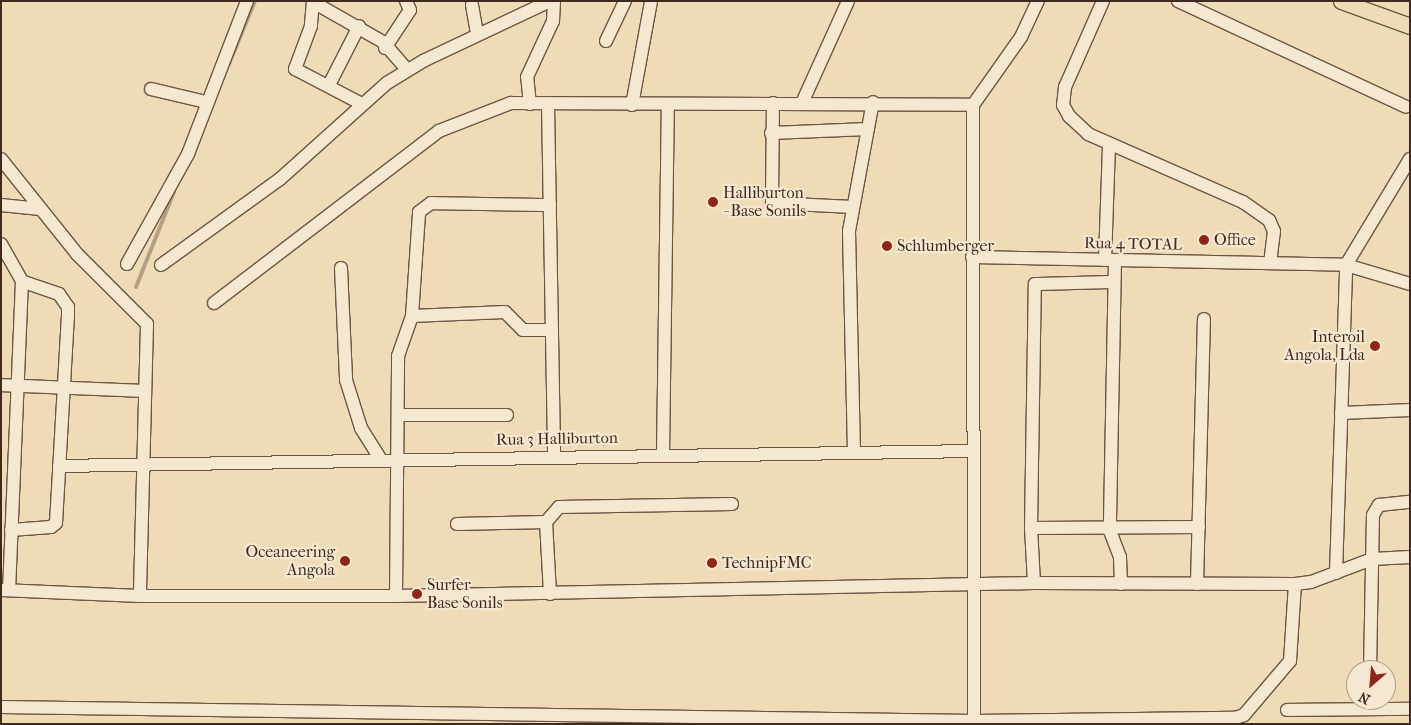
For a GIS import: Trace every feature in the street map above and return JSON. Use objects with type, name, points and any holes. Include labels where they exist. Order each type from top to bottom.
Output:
[{"type":"main road","points":[[1341,1],[1410,26]]},
{"type":"street","points":[[127,264],[188,154],[206,102],[247,1]]},
{"type":"street","points":[[385,48],[410,10],[406,1]]},
{"type":"street","points":[[160,265],[214,224],[280,179],[362,104],[408,70],[477,34],[550,1]]},
{"type":"street","points":[[530,104],[527,77],[553,21],[554,1]]},
{"type":"street","points":[[606,41],[624,1]]},
{"type":"street","points":[[632,105],[651,1]]},
{"type":"street","points":[[802,103],[848,1]]},
{"type":"street","points":[[974,721],[975,585],[972,451],[973,105],[1021,37],[1038,1]]},
{"type":"street","points":[[1103,1],[1065,87],[1064,105],[1078,126],[1108,144],[1243,202],[1269,220],[1274,231],[1270,263]]},
{"type":"street","points":[[1178,1],[1406,108]]},
{"type":"street","points":[[362,104],[329,85],[295,69],[311,26],[313,2],[359,26],[408,70]]},
{"type":"street","points":[[472,5],[477,34]]},
{"type":"street","points":[[329,85],[359,26]]},
{"type":"street","points":[[151,89],[206,102]]},
{"type":"street","points":[[214,303],[439,131],[511,103],[668,106],[873,102],[973,105]]},
{"type":"street","points":[[854,452],[849,231],[873,102]]},
{"type":"street","points":[[773,103],[771,133],[772,204],[853,206]]},
{"type":"street","points":[[548,105],[554,456]]},
{"type":"street","points":[[663,454],[668,106]]},
{"type":"street","points":[[771,133],[868,129]]},
{"type":"street","points":[[1108,144],[1110,260],[1114,282],[1110,531],[1120,557],[1121,584]]},
{"type":"street","points":[[1,159],[77,254],[147,324],[140,596]]},
{"type":"street","points":[[1336,572],[1346,265],[1410,159]]},
{"type":"street","points":[[1,205],[40,209]]},
{"type":"street","points":[[396,596],[398,356],[412,316],[419,212],[424,205],[550,205]]},
{"type":"street","points":[[1,244],[22,280],[11,530],[5,565],[5,590],[140,596],[396,596],[1034,583],[1295,584],[1372,559],[1410,557]]},
{"type":"street","name":"Rua 4 TOTAL","points":[[972,257],[1346,265],[1410,284]]},
{"type":"street","points":[[341,268],[346,380],[361,428],[380,458]]},
{"type":"street","points":[[11,530],[55,525],[68,307],[60,294],[22,280]]},
{"type":"street","points":[[1034,583],[1030,528],[1035,284],[1114,282]]},
{"type":"street","points":[[412,316],[504,312],[523,330],[552,330]]},
{"type":"street","points":[[1197,584],[1204,319]]},
{"type":"street","points":[[1,385],[145,391]]},
{"type":"street","points":[[1341,413],[1410,410]]},
{"type":"street","points":[[398,415],[507,415]]},
{"type":"street","name":"Rua 3 Halliburton","points":[[60,466],[398,457],[972,451]]},
{"type":"street","points":[[1370,660],[1373,515],[1379,505],[1410,502]]},
{"type":"street","points":[[550,594],[546,522],[558,507],[732,504]]},
{"type":"street","points":[[457,524],[546,522]]},
{"type":"street","points":[[1030,528],[1110,531],[1199,527]]},
{"type":"street","points":[[1,707],[974,721],[1244,715],[1294,653],[1295,584]]},
{"type":"street","points":[[1287,710],[1346,706]]},
{"type":"street","points":[[1396,707],[1410,709]]},
{"type":"waterway","points":[[229,64],[255,1]]},
{"type":"waterway","points":[[136,287],[174,192]]},
{"type":"place","name":"Halliburton - Base Sonils","points":[[713,202]]},
{"type":"place","name":"Office","points":[[1204,240]]},
{"type":"place","name":"Schlumberger","points":[[887,246]]},
{"type":"place","name":"Interoil Angola, Lda","points":[[1375,346]]},
{"type":"place","name":"Oceaneering Angola","points":[[345,561]]},
{"type":"place","name":"TechnipFMC","points":[[712,563]]},
{"type":"place","name":"Surfer Base Sonils","points":[[417,594]]}]
